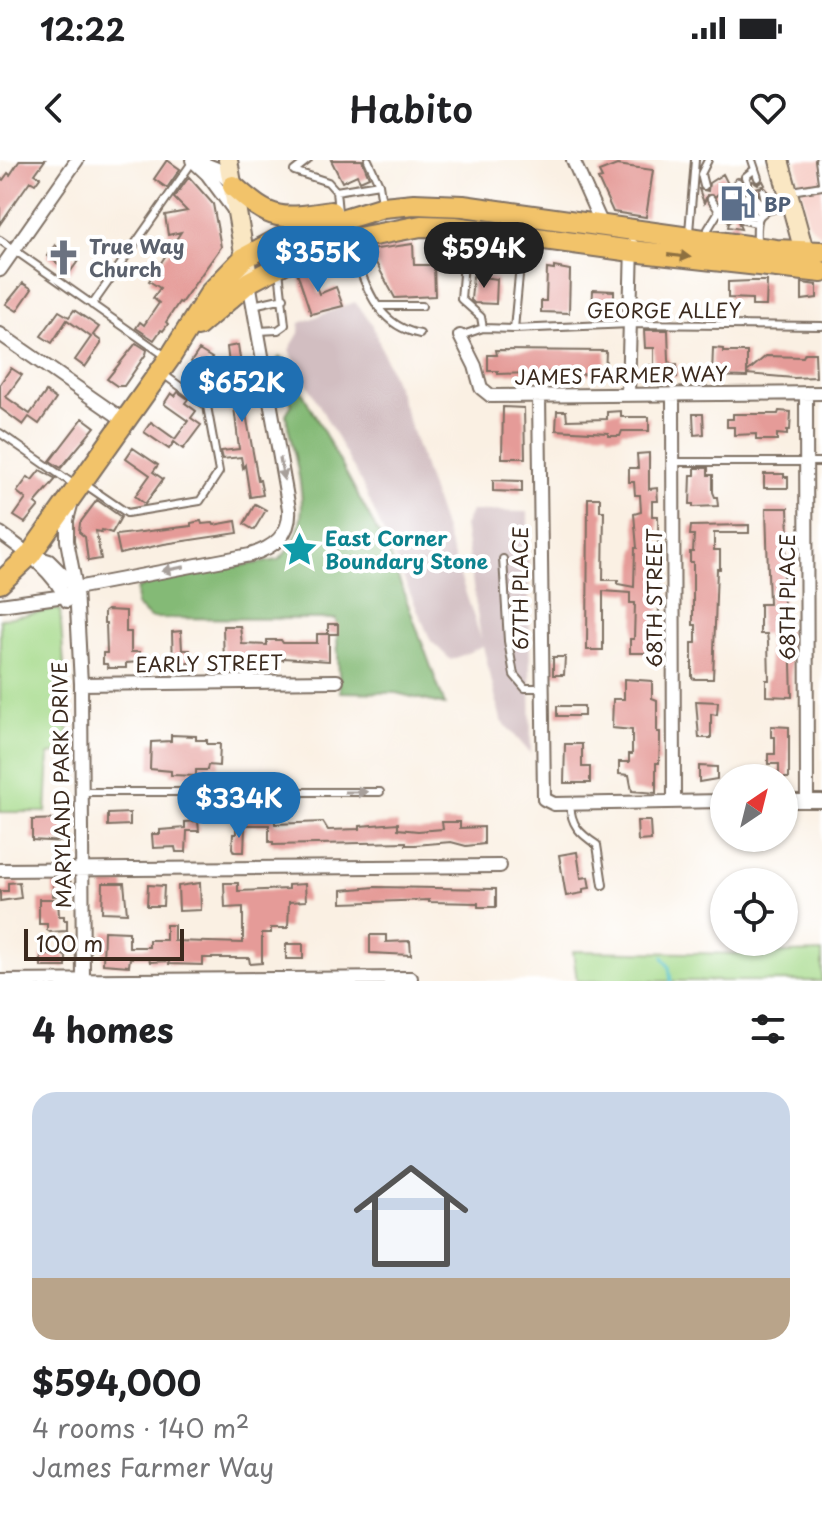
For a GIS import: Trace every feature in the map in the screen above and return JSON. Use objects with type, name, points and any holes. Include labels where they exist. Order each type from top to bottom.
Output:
[{"type":"main road","points":[[228,160],[254,238],[244,258]]},
{"type":"main road","points":[[239,160],[239,227],[249,282]]},
{"type":"main road","points":[[778,163],[813,262]]},
{"type":"main road","points":[[240,192],[271,215],[286,218],[337,208],[414,204],[463,206],[603,237],[813,262]]},
{"type":"main road","points":[[0,583],[30,555],[164,365],[211,292],[244,258],[337,208]]},
{"type":"main road","points":[[164,365],[210,314],[249,282],[279,266],[348,240],[421,226],[603,237]]},
{"type":"main road","points":[[632,241],[698,240],[758,247],[813,262]]},
{"type":"street","points":[[0,270],[77,160]]},
{"type":"street","points":[[193,160],[215,168],[240,192]]},
{"type":"street","points":[[193,160],[227,200],[239,227]]},
{"type":"street","points":[[575,161],[603,237]]},
{"type":"street","points":[[628,394],[632,241]]},
{"type":"street","points":[[0,605],[250,555],[276,543],[284,533],[290,517],[249,282]]},
{"type":"street","points":[[0,334],[125,421]]},
{"type":"street","name":"JAMES FARMER WAY","points":[[460,336],[475,366],[481,388],[487,395],[822,393]]},
{"type":"street","name":"68TH PLACE","points":[[806,393],[807,801]]},
{"type":"street","name":"67TH PLACE","points":[[539,395],[541,781],[545,801],[570,804]]},
{"type":"street","name":"68TH STREET","points":[[673,395],[674,801]]},
{"type":"street","name":"MARYLAND PARK DRIVE","points":[[80,485],[69,510],[67,529],[81,684],[83,981]]},
{"type":"street","points":[[0,533],[30,555],[49,561],[71,592]]},
{"type":"street","name":"EARLY STREET","points":[[81,684],[337,681]]},
{"type":"street","points":[[570,804],[710,801]]},
{"type":"street","points":[[798,801],[822,801]]},
{"type":"street","points":[[0,870],[500,866]]},
{"type":"street","points":[[0,981],[411,978]]},
{"type":"lane","points":[[92,305],[193,160]]},
{"type":"lane","points":[[308,160],[294,171],[328,182],[337,208],[379,184]]},
{"type":"lane","points":[[368,160],[379,184],[383,207]]},
{"type":"lane","points":[[695,160],[698,240]]},
{"type":"lane","points":[[704,186],[701,174],[708,160]]},
{"type":"lane","points":[[752,160],[758,178]]},
{"type":"lane","points":[[743,220],[761,215],[789,198],[822,184],[819,160]]},
{"type":"lane","points":[[698,240],[727,204],[730,194],[755,169]]},
{"type":"lane","points":[[758,247],[763,191]]},
{"type":"lane","points":[[711,199],[719,211],[730,217]]},
{"type":"lane","points":[[761,215],[747,201],[761,215]]},
{"type":"lane","points":[[483,328],[481,317],[461,299],[461,281],[465,250],[486,247],[490,231]]},
{"type":"lane","points":[[0,240],[92,305],[164,365],[207,406],[219,472],[200,501],[127,513],[0,433]]},
{"type":"lane","points":[[348,240],[386,320],[420,334]]},
{"type":"lane","points":[[514,329],[521,254]]},
{"type":"lane","points":[[258,331],[278,330],[285,325],[279,266]]},
{"type":"lane","points":[[253,305],[284,298]]},
{"type":"lane","points":[[377,306],[422,306]]},
{"type":"lane","name":"GEORGE ALLEY","points":[[460,336],[483,328],[630,324],[822,326]]},
{"type":"lane","points":[[673,462],[822,462]]},
{"type":"lane","points":[[503,559],[508,641],[514,675],[525,688],[541,688]]},
{"type":"lane","points":[[82,792],[380,792]]},
{"type":"lane","points":[[570,804],[571,822],[582,835],[597,845],[603,885]]},
{"type":"shaded area","points":[[797,160],[822,160],[822,236],[808,223]]},
{"type":"shaded area","points":[[355,302],[372,324],[401,398],[481,639],[464,526],[471,511],[528,512],[531,754],[501,720],[483,646],[451,660],[431,641],[362,484],[289,350],[299,333],[300,323]]},
{"type":"green space","points":[[280,357],[290,369],[295,385],[300,388],[389,553],[445,705],[396,693],[340,692],[336,619],[150,618],[136,605],[137,589],[163,578],[278,560],[291,545],[299,529],[301,492],[286,414],[292,404],[280,384],[277,360]]},
{"type":"green space","points":[[60,609],[70,751],[49,754],[46,812],[0,812],[0,619]]},
{"type":"green space","points":[[573,951],[710,953],[710,956],[798,956],[798,953],[822,952],[822,981],[577,981]]},
{"type":"building","points":[[20,160],[45,160],[35,174],[40,177],[35,184],[30,181],[0,224],[0,178],[3,180],[8,173],[10,175]]},
{"type":"building","points":[[167,160],[180,169],[167,188],[154,179]]},
{"type":"building","points":[[331,160],[362,160],[369,177],[360,181],[357,175],[342,182]]},
{"type":"building","points":[[617,165],[653,170],[646,217],[613,212],[598,179],[602,178],[599,172]]},
{"type":"building","points":[[723,174],[728,184],[716,196],[707,195],[704,203],[699,189],[708,191],[709,183]]},
{"type":"building","points":[[189,177],[213,204],[221,247],[154,340],[136,328],[140,322],[144,325],[159,303],[153,298],[160,288],[149,281],[181,232],[168,235],[165,215],[187,211],[174,198]]},
{"type":"building","points":[[753,181],[758,184],[763,181],[765,185],[741,193],[743,203],[739,206],[741,214],[737,219],[741,229],[728,227],[736,218],[731,210],[732,201],[738,198],[738,191],[743,186],[750,187]]},
{"type":"building","points":[[413,244],[414,265],[434,265],[435,296],[395,298],[369,250]]},
{"type":"building","points":[[55,245],[78,261],[70,272],[47,256]]},
{"type":"building","points":[[554,267],[570,270],[569,313],[541,312],[541,301],[546,301],[547,269],[554,270]]},
{"type":"building","points":[[309,268],[319,294],[336,287],[343,306],[311,314],[297,272]]},
{"type":"building","points":[[473,276],[497,279],[496,304],[474,303],[471,300]]},
{"type":"building","points":[[767,281],[766,306],[752,306],[752,299],[728,298],[728,282]]},
{"type":"building","points":[[23,283],[32,289],[17,311],[6,304]]},
{"type":"building","points":[[802,283],[817,285],[817,298],[802,300]]},
{"type":"building","points":[[593,290],[614,291],[614,319],[599,319],[598,313],[592,313]]},
{"type":"building","points":[[74,310],[99,327],[93,335],[101,344],[85,367],[75,360],[91,337],[67,320],[52,343],[41,336],[59,311],[69,317]]},
{"type":"building","points":[[644,330],[668,330],[669,360],[670,364],[677,364],[677,377],[644,374],[644,366],[654,365],[654,348],[645,348]]},
{"type":"building","points":[[136,343],[147,350],[146,354],[124,386],[117,386],[107,379]]},
{"type":"building","points":[[238,345],[245,391],[242,392],[263,495],[250,497],[241,457],[223,459],[221,451],[239,449],[227,347]]},
{"type":"building","points":[[713,348],[723,349],[723,352],[747,352],[747,372],[766,356],[803,357],[805,353],[815,353],[816,377],[712,376]]},
{"type":"building","points":[[199,350],[212,358],[199,376],[202,379],[195,390],[184,382],[196,365],[191,362]]},
{"type":"building","points":[[496,350],[606,351],[605,376],[565,376],[565,372],[498,374],[498,371],[488,371],[488,355],[497,355]]},
{"type":"building","points":[[11,368],[22,375],[6,397],[30,414],[46,392],[56,399],[39,424],[29,417],[23,425],[0,408],[0,384]]},
{"type":"building","points":[[178,392],[188,399],[185,403],[196,411],[191,418],[201,425],[183,449],[174,442],[169,449],[144,432],[151,422],[175,439],[188,421],[164,404],[171,393],[175,396]]},
{"type":"building","points":[[503,407],[524,408],[525,458],[502,458]]},
{"type":"building","points":[[557,411],[566,411],[567,420],[607,419],[607,412],[621,411],[621,417],[649,417],[649,431],[622,431],[620,436],[608,436],[608,433],[556,430]]},
{"type":"building","points":[[779,411],[791,412],[790,430],[787,430],[787,435],[777,434],[777,440],[756,440],[756,434],[734,435],[734,427],[727,427],[727,419],[733,419],[733,414],[778,414]]},
{"type":"building","points":[[693,414],[703,414],[704,434],[694,435]]},
{"type":"building","points":[[83,418],[95,427],[61,468],[50,461]]},
{"type":"building","points":[[133,448],[158,465],[153,472],[163,479],[145,504],[135,496],[150,475],[126,458]]},
{"type":"building","points":[[649,453],[649,489],[657,488],[658,501],[652,501],[652,516],[658,516],[659,626],[650,627],[649,653],[630,653],[630,639],[634,639],[635,603],[630,603],[630,593],[603,591],[603,650],[587,650],[588,498],[600,498],[600,511],[604,511],[603,580],[618,580],[618,584],[634,587],[637,548],[634,514],[641,512],[640,495],[635,495],[634,482],[629,482],[629,468],[638,468],[637,454]]},
{"type":"building","points":[[695,468],[708,468],[708,475],[713,475],[713,492],[718,506],[693,507],[690,504],[691,475],[695,475]]},
{"type":"building","points":[[40,470],[56,479],[35,503],[39,506],[25,523],[14,516],[26,499],[17,492],[28,477],[32,480]]},
{"type":"building","points":[[764,474],[784,474],[788,477],[788,488],[764,488]]},
{"type":"building","points":[[493,480],[522,481],[522,492],[493,491]]},
{"type":"building","points":[[97,500],[121,517],[112,533],[96,531],[101,559],[88,561],[85,537],[79,532],[80,523]]},
{"type":"building","points":[[255,504],[266,510],[254,530],[244,524]]},
{"type":"building","points":[[766,508],[788,508],[789,538],[786,538],[786,561],[783,561],[784,629],[790,631],[792,697],[766,696],[766,680],[769,680],[768,642],[767,634],[760,634],[760,604],[769,604]]},
{"type":"building","points":[[201,521],[202,524],[214,525],[236,521],[238,533],[120,554],[116,535],[191,526],[191,523]]},
{"type":"building","points":[[749,525],[749,533],[714,533],[714,550],[720,550],[720,569],[717,569],[713,679],[692,678],[692,643],[696,643],[696,625],[693,625],[693,562],[690,562],[690,552],[693,552],[694,535],[690,535],[691,526]]},
{"type":"building","points":[[126,611],[126,632],[131,632],[131,652],[140,652],[140,662],[126,663],[126,668],[108,668],[107,664],[103,664],[103,653],[107,653],[104,612]]},
{"type":"building","points":[[328,624],[338,624],[338,634],[329,634],[329,661],[283,658],[266,661],[267,665],[251,666],[251,662],[236,662],[236,667],[224,667],[223,626],[240,626],[242,644],[267,645],[267,640],[317,643],[317,634],[328,634]]},
{"type":"building","points":[[181,631],[182,650],[190,650],[191,663],[186,663],[187,667],[173,665],[172,632]]},
{"type":"building","points":[[553,657],[565,657],[564,675],[553,675]]},
{"type":"building","points":[[624,679],[652,681],[652,698],[657,700],[657,732],[660,732],[656,793],[632,791],[629,775],[619,774],[619,762],[629,762],[629,754],[632,754],[632,730],[612,728],[613,699],[624,699]]},
{"type":"building","points":[[696,701],[718,702],[717,715],[711,714],[711,738],[699,738]]},
{"type":"building","points":[[557,706],[584,706],[584,716],[557,716]]},
{"type":"building","points":[[771,726],[789,727],[789,764],[768,764],[768,754],[775,754],[775,737],[771,737]]},
{"type":"building","points":[[171,735],[196,736],[196,740],[207,740],[207,744],[220,744],[219,766],[208,765],[207,770],[196,770],[196,776],[171,775],[171,771],[150,769],[151,742],[171,741]]},
{"type":"building","points":[[565,744],[582,744],[582,767],[590,767],[590,783],[564,783]]},
{"type":"building","points":[[699,766],[710,767],[710,780],[699,782]]},
{"type":"building","points":[[274,812],[275,824],[323,822],[328,830],[398,823],[398,829],[418,831],[443,829],[442,822],[460,822],[460,828],[484,827],[484,844],[273,845],[269,842],[269,825],[238,825],[237,814]]},
{"type":"building","points":[[130,813],[130,825],[108,826],[108,814]]},
{"type":"building","points":[[64,819],[65,842],[32,840],[32,820]]},
{"type":"building","points":[[198,821],[199,831],[187,831],[186,852],[176,852],[175,847],[153,848],[152,834],[160,834],[160,830],[185,828],[185,822]]},
{"type":"building","points":[[637,821],[650,821],[651,840],[638,841]]},
{"type":"building","points":[[236,826],[245,826],[244,852],[234,852],[232,848]]},
{"type":"building","points":[[577,852],[581,878],[588,877],[590,888],[583,889],[583,893],[566,896],[559,855]]},
{"type":"building","points":[[19,882],[21,898],[0,901],[0,891],[8,891],[8,883]]},
{"type":"building","points":[[53,882],[71,882],[72,895],[53,896]]},
{"type":"building","points":[[103,883],[124,883],[127,913],[102,912]]},
{"type":"building","points":[[200,883],[201,910],[179,911],[178,886]]},
{"type":"building","points":[[224,883],[238,883],[238,891],[288,889],[288,885],[305,884],[306,901],[289,902],[288,928],[271,928],[271,933],[262,933],[262,963],[250,964],[249,958],[203,958],[203,965],[169,964],[169,961],[150,962],[149,958],[130,958],[129,966],[103,964],[104,931],[129,932],[129,947],[149,947],[149,940],[166,940],[166,925],[174,925],[174,941],[243,943],[243,907],[225,908]]},
{"type":"building","points":[[148,885],[164,886],[163,906],[147,906]]},
{"type":"building","points":[[375,887],[496,889],[496,907],[429,900],[342,903],[342,890]]},
{"type":"building","points":[[39,899],[58,899],[59,916],[67,920],[67,931],[50,932],[47,924],[39,924]]},
{"type":"building","points":[[370,935],[386,935],[386,942],[410,941],[411,955],[370,953]]},
{"type":"building","points":[[286,944],[303,944],[303,959],[286,959]]},
{"type":"building","points":[[41,955],[63,955],[66,957],[66,967],[41,967]]},
{"type":"waterway","points":[[663,957],[669,967],[671,981]]},
{"type":"place","name":"BP","points":[[738,204]]},
{"type":"place","name":"True Way Church","points":[[63,257]]},
{"type":"place","name":"East Corner Boundary Stone","points":[[299,549]]}]
